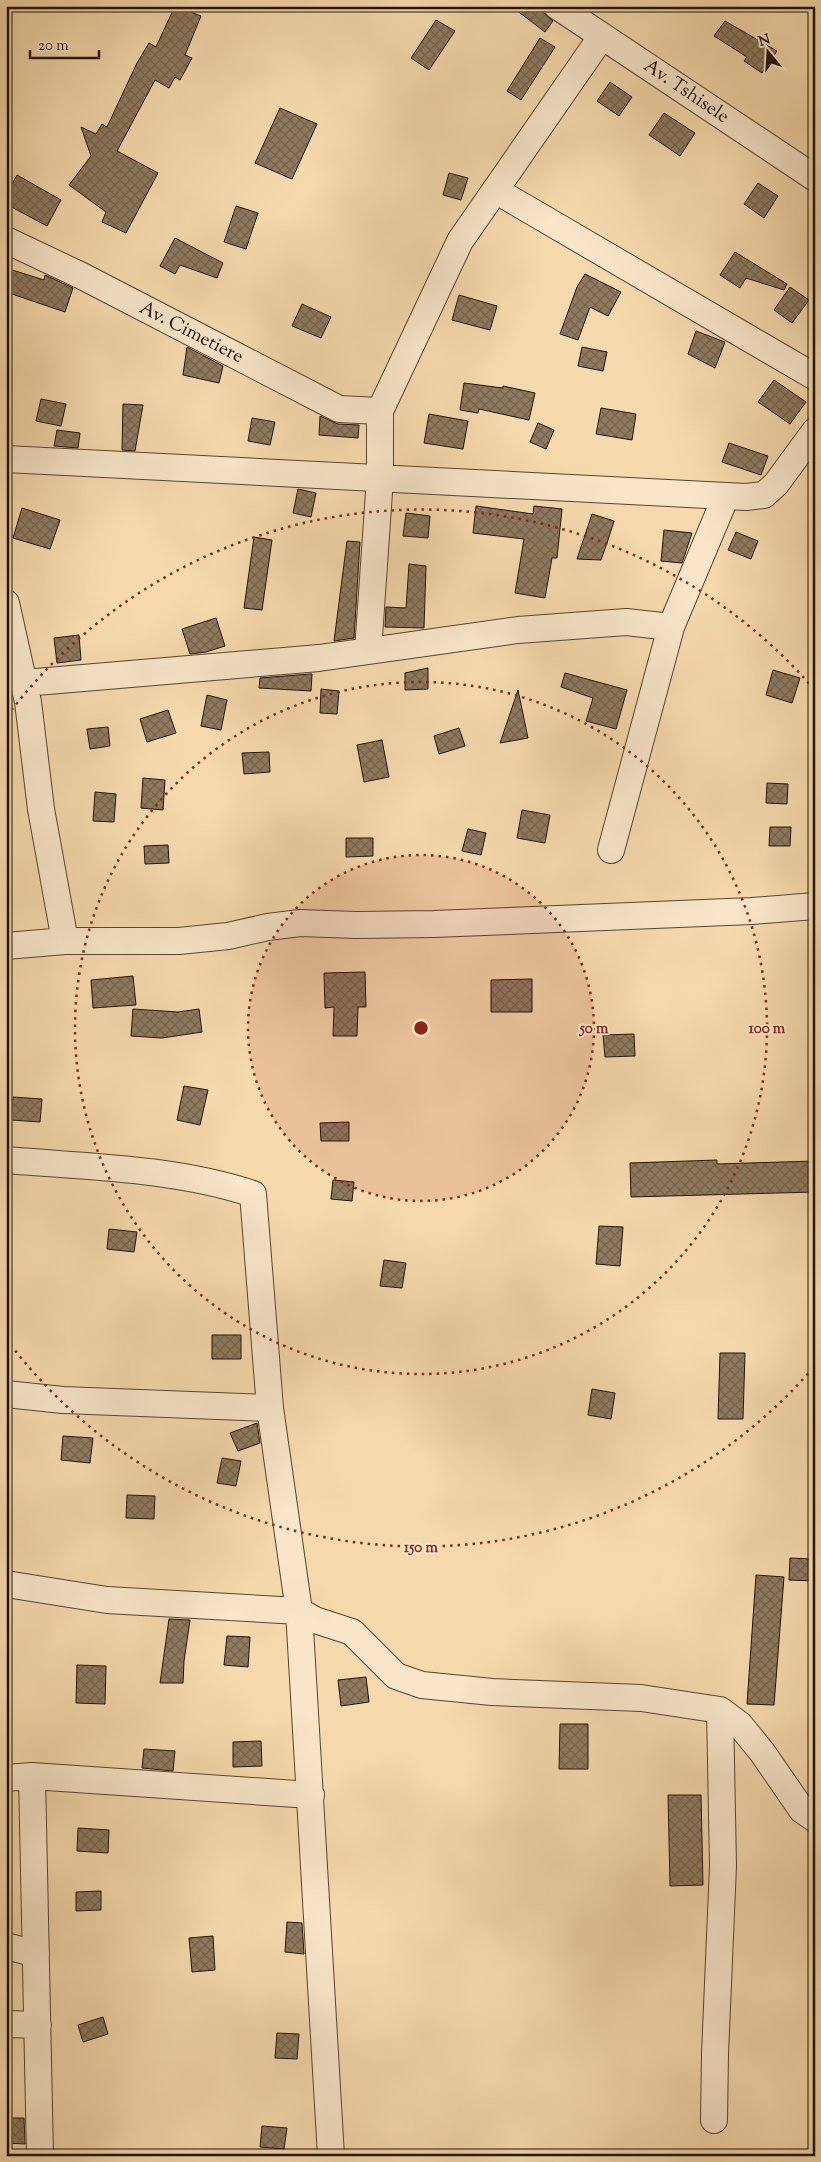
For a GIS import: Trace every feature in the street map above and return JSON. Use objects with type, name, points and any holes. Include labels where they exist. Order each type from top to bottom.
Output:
[{"type":"street","name":"Av. Tshisele","points":[[557,6],[815,178]]},
{"type":"street","points":[[368,652],[380,478],[380,411],[460,241],[602,36]]},
{"type":"street","points":[[495,190],[815,377]]},
{"type":"street","name":"Av. Cimetiere","points":[[6,240],[91,281],[339,409],[380,411]]},
{"type":"street","points":[[6,459],[746,497],[764,495],[776,484],[815,431]]},
{"type":"street","points":[[611,850],[671,627],[726,496]]},
{"type":"street","points":[[6,603],[28,702],[40,809],[65,941]]},
{"type":"street","points":[[24,683],[319,658],[518,630],[626,622],[671,627]]},
{"type":"street","points":[[6,946],[65,941],[179,941],[228,936],[268,927],[300,923],[356,925],[434,924],[752,911],[815,906]]},
{"type":"street","points":[[6,1160],[185,1176],[223,1184],[253,1194],[270,1408],[299,1611],[331,2156]]},
{"type":"street","points":[[6,1394],[63,1400],[270,1408]]},
{"type":"street","points":[[6,1584],[107,1600],[299,1611],[315,1620],[352,1632],[396,1676],[422,1685],[492,1692],[641,1698],[720,1710],[740,1725],[762,1752],[802,1810],[815,1819]]},
{"type":"street","points":[[714,2120],[723,1866],[720,1710]]},
{"type":"street","points":[[6,1778],[32,1776],[311,1795]]},
{"type":"street","points":[[32,1776],[40,2156]]},
{"type":"street","points":[[6,1946],[36,1954]]},
{"type":"street","points":[[6,2024],[38,2024]]},
{"type":"building","points":[[175,6],[201,16],[185,55],[192,58],[180,80],[175,77],[169,88],[155,80],[117,151],[158,173],[126,233],[102,222],[106,212],[69,185],[91,156],[81,127],[96,134],[102,124],[107,127],[137,63],[149,43],[156,47]]},
{"type":"building","points":[[511,6],[542,6],[544,13],[553,21],[545,32]]},
{"type":"building","points":[[436,20],[455,31],[429,70],[411,58]]},
{"type":"building","points":[[725,21],[777,51],[762,73],[744,61],[747,57],[714,36]]},
{"type":"building","points":[[540,38],[555,47],[521,100],[507,91]]},
{"type":"building","points":[[610,82],[632,97],[619,116],[597,101]]},
{"type":"building","points":[[280,108],[317,124],[292,179],[255,163]]},
{"type":"building","points":[[664,113],[695,133],[680,156],[649,135]]},
{"type":"building","points":[[449,173],[468,178],[461,200],[443,195]]},
{"type":"building","points":[[17,175],[61,200],[47,226],[6,204],[6,195]]},
{"type":"building","points":[[758,183],[778,196],[764,218],[744,204]]},
{"type":"building","points":[[236,206],[258,213],[246,249],[224,242]]},
{"type":"building","points":[[175,238],[223,263],[217,278],[180,265],[175,274],[160,266]]},
{"type":"building","points":[[735,252],[787,284],[784,290],[746,278],[740,288],[720,275]]},
{"type":"building","points":[[6,268],[44,280],[45,275],[73,288],[65,312],[6,292]]},
{"type":"building","points":[[585,274],[621,292],[608,316],[590,307],[578,340],[560,334],[577,287]]},
{"type":"building","points":[[790,287],[809,300],[792,323],[774,310]]},
{"type":"building","points":[[459,295],[497,306],[490,330],[452,320]]},
{"type":"building","points":[[302,304],[331,317],[321,338],[292,326]]},
{"type":"building","points":[[696,331],[725,342],[715,368],[688,354]]},
{"type":"building","points":[[187,347],[223,366],[219,383],[183,375]]},
{"type":"building","points":[[582,347],[607,352],[603,371],[578,366]]},
{"type":"building","points":[[774,380],[806,402],[790,424],[758,402]]},
{"type":"building","points":[[464,383],[503,388],[503,386],[535,393],[529,420],[479,409],[478,413],[460,410]]},
{"type":"building","points":[[41,399],[66,404],[61,426],[36,421]]},
{"type":"building","points":[[123,404],[143,405],[135,451],[122,450]]},
{"type":"building","points":[[601,408],[636,414],[632,440],[596,434]]},
{"type":"building","points":[[429,414],[468,421],[463,449],[424,443]]},
{"type":"building","points":[[320,416],[338,424],[359,425],[358,438],[319,435]]},
{"type":"building","points":[[252,418],[275,422],[270,445],[248,441]]},
{"type":"building","points":[[538,423],[554,430],[546,449],[530,442]]},
{"type":"building","points":[[57,430],[80,433],[78,448],[54,446]]},
{"type":"building","points":[[729,443],[768,456],[761,475],[722,462]]},
{"type":"building","points":[[298,489],[316,493],[311,517],[293,513]]},
{"type":"building","points":[[476,506],[533,514],[534,506],[562,509],[557,558],[552,558],[545,598],[515,593],[524,539],[473,533]]},
{"type":"building","points":[[22,508],[60,520],[50,549],[13,538]]},
{"type":"building","points":[[406,513],[430,516],[428,538],[403,536]]},
{"type":"building","points":[[592,514],[614,521],[607,543],[601,560],[577,559]]},
{"type":"building","points":[[664,530],[692,533],[682,563],[661,561]]},
{"type":"building","points":[[736,532],[758,541],[751,559],[728,550]]},
{"type":"building","points":[[254,537],[272,540],[262,610],[244,608]]},
{"type":"building","points":[[347,541],[360,542],[354,638],[334,641]]},
{"type":"building","points":[[409,564],[426,566],[424,628],[385,627],[386,607],[406,608]]},
{"type":"building","points":[[216,618],[225,646],[206,652],[190,654],[182,629]]},
{"type":"building","points":[[79,635],[81,660],[57,663],[54,638]]},
{"type":"building","points":[[428,668],[428,689],[405,690],[405,673]]},
{"type":"building","points":[[773,670],[800,678],[792,703],[766,695]]},
{"type":"building","points":[[565,673],[627,690],[616,729],[586,721],[593,698],[561,687]]},
{"type":"building","points":[[312,674],[311,691],[259,688],[260,678]]},
{"type":"building","points":[[321,689],[339,691],[337,714],[320,713]]},
{"type":"building","points":[[518,690],[528,738],[500,743]]},
{"type":"building","points":[[207,695],[227,700],[221,730],[201,726]]},
{"type":"building","points":[[168,710],[176,733],[147,742],[140,719]]},
{"type":"building","points":[[108,727],[110,746],[90,749],[87,729]]},
{"type":"building","points":[[459,728],[465,746],[439,754],[434,736]]},
{"type":"building","points":[[382,740],[389,777],[364,782],[357,745]]},
{"type":"building","points":[[269,752],[270,772],[244,774],[242,753]]},
{"type":"building","points":[[143,778],[165,780],[163,810],[141,808]]},
{"type":"building","points":[[767,783],[788,784],[787,804],[766,803]]},
{"type":"building","points":[[95,792],[116,794],[114,822],[93,821]]},
{"type":"building","points":[[522,810],[550,815],[545,843],[517,838]]},
{"type":"building","points":[[770,827],[791,827],[790,846],[769,846]]},
{"type":"building","points":[[468,829],[486,833],[481,855],[462,851]]},
{"type":"building","points":[[346,838],[373,838],[373,856],[346,857]]},
{"type":"building","points":[[168,845],[169,863],[145,864],[144,846]]},
{"type":"building","points":[[365,972],[366,1007],[358,1007],[357,1036],[333,1036],[334,1007],[325,1008],[324,973]]},
{"type":"building","points":[[133,976],[136,1005],[93,1008],[91,980]]},
{"type":"building","points":[[532,979],[532,1012],[491,1012],[491,980]]},
{"type":"building","points":[[133,1009],[178,1012],[199,1009],[202,1032],[162,1038],[131,1036]]},
{"type":"building","points":[[634,1034],[635,1056],[605,1057],[603,1035]]},
{"type":"building","points":[[184,1086],[208,1090],[200,1125],[177,1120]]},
{"type":"building","points":[[13,1097],[42,1099],[40,1122],[11,1120]]},
{"type":"building","points":[[349,1122],[349,1141],[321,1141],[320,1123]]},
{"type":"building","points":[[717,1160],[717,1164],[815,1161],[815,1192],[631,1197],[630,1163]]},
{"type":"building","points":[[333,1180],[354,1182],[352,1201],[331,1199]]},
{"type":"building","points":[[599,1226],[623,1227],[620,1266],[596,1264]]},
{"type":"building","points":[[109,1229],[137,1232],[134,1252],[107,1249]]},
{"type":"building","points":[[384,1260],[406,1263],[402,1288],[380,1286]]},
{"type":"building","points":[[212,1335],[241,1335],[241,1359],[212,1359]]},
{"type":"building","points":[[720,1353],[745,1353],[743,1419],[718,1419]]},
{"type":"building","points":[[592,1389],[615,1393],[611,1419],[588,1415]]},
{"type":"building","points":[[257,1423],[260,1443],[238,1451],[230,1433]]},
{"type":"building","points":[[63,1436],[93,1438],[90,1463],[61,1460]]},
{"type":"building","points":[[222,1458],[241,1461],[236,1486],[217,1483]]},
{"type":"building","points":[[127,1495],[155,1496],[154,1519],[126,1518]]},
{"type":"building","points":[[790,1558],[815,1559],[815,1581],[789,1580]]},
{"type":"building","points":[[756,1575],[784,1577],[774,1705],[747,1704]]},
{"type":"building","points":[[169,1619],[190,1620],[183,1683],[160,1683]]},
{"type":"building","points":[[227,1636],[250,1637],[248,1667],[224,1665]]},
{"type":"building","points":[[77,1665],[106,1666],[105,1704],[76,1703]]},
{"type":"building","points":[[366,1677],[369,1702],[341,1706],[338,1680]]},
{"type":"building","points":[[560,1724],[588,1724],[588,1769],[559,1769]]},
{"type":"building","points":[[261,1741],[262,1766],[233,1767],[233,1742]]},
{"type":"building","points":[[144,1749],[175,1751],[173,1771],[142,1768]]},
{"type":"building","points":[[668,1795],[701,1795],[703,1885],[670,1886]]},
{"type":"building","points":[[78,1828],[109,1830],[108,1853],[77,1851]]},
{"type":"building","points":[[101,1891],[101,1910],[76,1911],[76,1892]]},
{"type":"building","points":[[287,1922],[302,1923],[304,1954],[285,1952]]},
{"type":"building","points":[[213,1936],[215,1970],[192,1972],[189,1938]]},
{"type":"building","points":[[103,2017],[108,2034],[83,2042],[78,2025]]},
{"type":"building","points":[[277,2033],[299,2034],[297,2059],[275,2058]]},
{"type":"building","points":[[7,2118],[24,2118],[25,2144],[6,2143]]},
{"type":"building","points":[[262,2126],[287,2128],[284,2149],[260,2147]]}]
